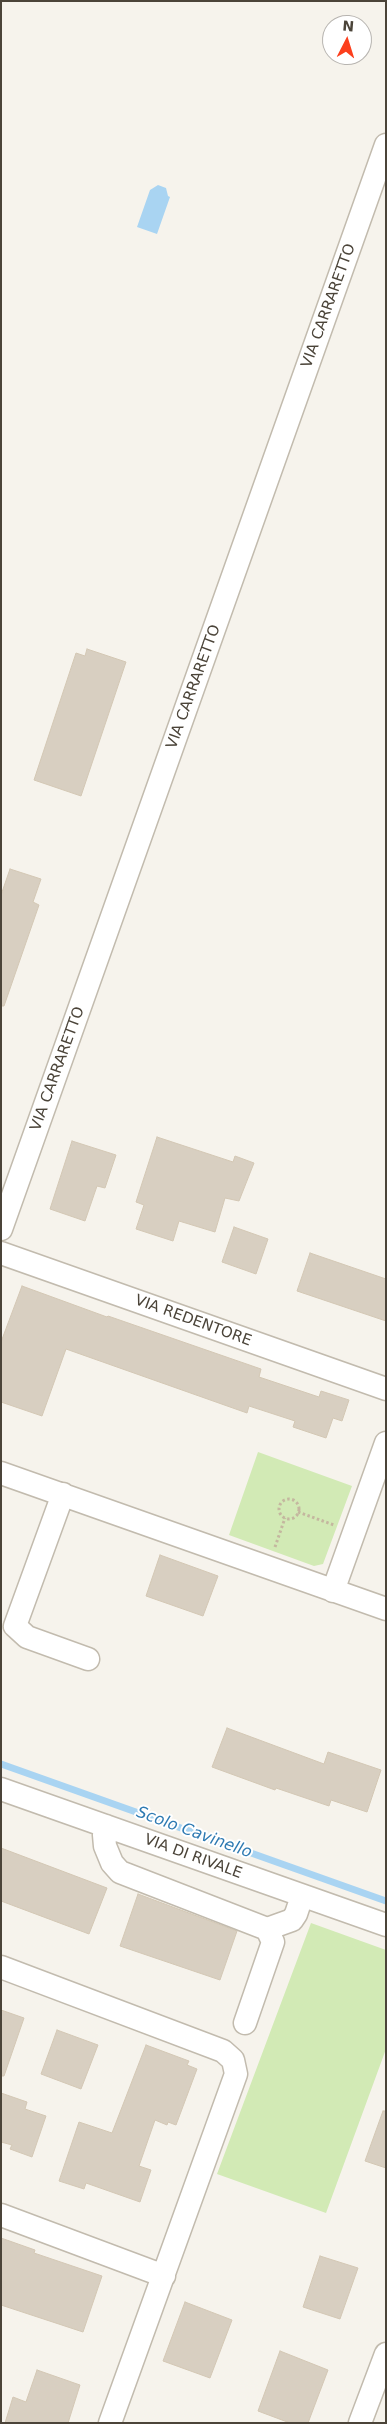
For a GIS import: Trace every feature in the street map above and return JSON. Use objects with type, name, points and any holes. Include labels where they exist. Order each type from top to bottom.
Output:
[{"type":"street","name":"VIA CARRARETTO","points":[[1,1230],[386,146]]},
{"type":"street","name":"VIA REDENTORE","points":[[1,1253],[386,1389]]},
{"type":"street","points":[[333,1590],[386,1443]]},
{"type":"street","points":[[1,1473],[386,1610]]},
{"type":"street","points":[[63,1494],[15,1626],[27,1636],[88,1659]]},
{"type":"street","name":"VIA DI RIVALE","points":[[1,1789],[106,1826],[299,1905],[386,1925]]},
{"type":"street","points":[[106,1826],[104,1835],[105,1846],[112,1863],[120,1872],[267,1930],[292,1920],[299,1905]]},
{"type":"street","points":[[245,2023],[272,1942],[267,1930]]},
{"type":"street","points":[[1,1967],[223,2051],[233,2060],[236,2074],[110,2423]]},
{"type":"street","points":[[1,2215],[164,2276]]},
{"type":"street","points":[[360,2423],[386,2354]]},
{"type":"path","points":[[285,1499],[296,1501],[298,1512],[292,1519],[285,1518],[279,1512],[278,1507],[285,1499]]},
{"type":"path","points":[[298,1512],[342,1528]]},
{"type":"path","points":[[273,1555],[285,1518]]},
{"type":"green space","points":[[258,1452],[352,1486],[323,1564],[314,1566],[229,1535]]},
{"type":"green space","points":[[311,1923],[386,1950],[386,2049],[326,2213],[217,2174]]},
{"type":"water","points":[[158,185],[166,188],[170,197],[157,234],[137,227],[150,190]]},
{"type":"building","points":[[87,649],[126,662],[81,796],[34,780],[76,653],[85,656]]},
{"type":"building","points":[[10,869],[41,879],[33,902],[39,905],[4,1006],[1,1006],[1,895]]},
{"type":"building","points":[[157,1137],[233,1162],[235,1156],[254,1163],[239,1201],[225,1198],[215,1232],[179,1221],[173,1241],[136,1229],[144,1205],[136,1202]]},
{"type":"building","points":[[72,1141],[116,1155],[105,1188],[97,1186],[85,1221],[50,1209]]},
{"type":"building","points":[[234,1227],[268,1239],[256,1274],[222,1262]]},
{"type":"building","points":[[310,1253],[386,1279],[386,1321],[297,1291]]},
{"type":"building","points":[[22,1286],[261,1369],[259,1377],[319,1397],[321,1391],[349,1400],[342,1421],[333,1418],[326,1438],[293,1427],[295,1421],[249,1406],[247,1413],[66,1349],[42,1416],[1,1402],[1,1342]]},
{"type":"building","points":[[160,1555],[218,1576],[203,1616],[146,1596]]},
{"type":"building","points":[[227,1728],[324,1764],[328,1752],[381,1770],[367,1812],[331,1800],[329,1806],[276,1788],[275,1790],[212,1767]]},
{"type":"building","points":[[1,1848],[107,1888],[89,1934],[1,1901]]},
{"type":"building","points":[[138,1894],[237,1931],[220,1980],[120,1946]]},
{"type":"building","points":[[1,2010],[24,2018],[4,2076],[1,2076]]},
{"type":"building","points":[[57,2030],[98,2045],[81,2089],[41,2074]]},
{"type":"building","points":[[146,2045],[189,2061],[187,2065],[197,2069],[176,2125],[168,2122],[167,2125],[155,2120],[139,2166],[151,2170],[140,2202],[86,2183],[84,2189],[59,2181],[79,2122],[112,2133]]},
{"type":"building","points":[[1,2093],[27,2102],[25,2109],[46,2116],[32,2157],[10,2149],[12,2145],[1,2142]]},
{"type":"building","points":[[383,2111],[386,2111],[386,2168],[365,2161]]},
{"type":"building","points":[[1,2238],[35,2250],[34,2253],[102,2276],[83,2332],[1,2305]]},
{"type":"building","points":[[320,2256],[358,2268],[340,2319],[303,2307]]},
{"type":"building","points":[[185,2302],[232,2320],[210,2378],[163,2361]]},
{"type":"building","points":[[280,2351],[328,2370],[308,2423],[290,2423],[258,2411]]},
{"type":"building","points":[[37,2370],[80,2385],[68,2423],[5,2423],[13,2397],[26,2402]]},
{"type":"waterway","name":"Scolo Cavinello","points":[[1,1764],[386,1901]]}]
